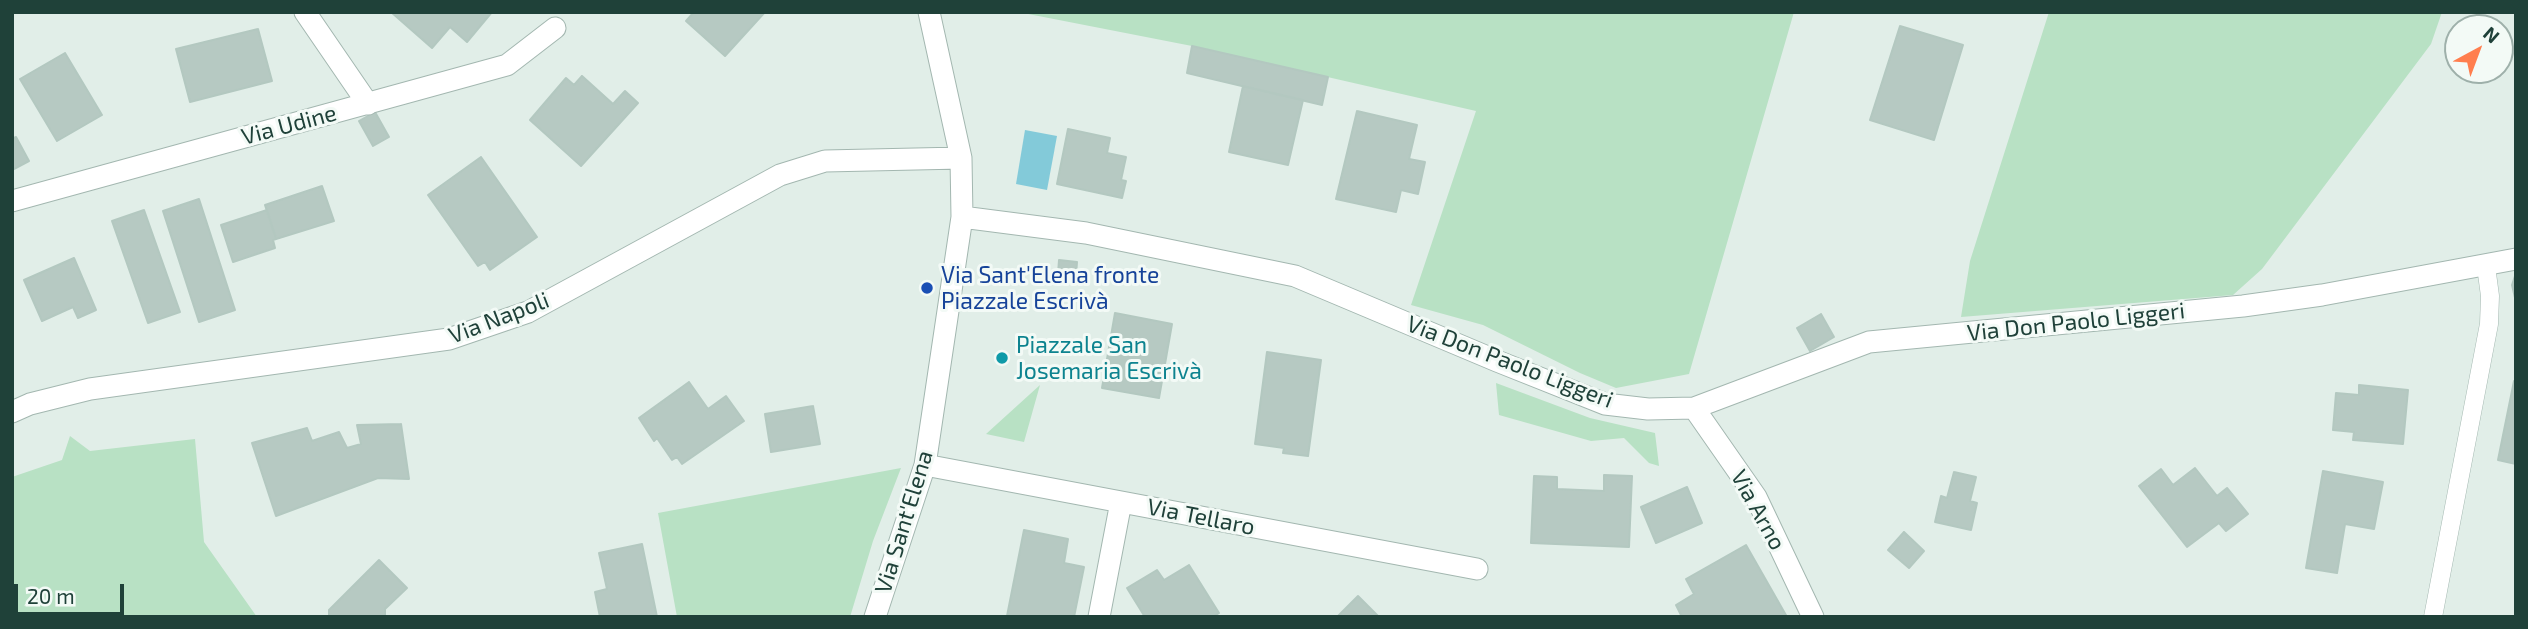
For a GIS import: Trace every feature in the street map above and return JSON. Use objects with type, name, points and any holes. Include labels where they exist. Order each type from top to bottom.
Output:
[{"type":"street","points":[[305,12],[368,104]]},
{"type":"street","name":"Via Sant'Elena","points":[[876,617],[925,465],[962,217],[961,158],[929,12]]},
{"type":"street","name":"Via Udine","points":[[12,201],[507,65],[555,27]]},
{"type":"street","name":"Via Napoli","points":[[12,412],[30,404],[90,388],[449,339],[528,312],[780,175],[825,161],[961,158]]},
{"type":"street","name":"Via Don Paolo Liggeri","points":[[962,217],[1086,233],[1295,276],[1605,404],[1648,409],[1694,408],[1869,342],[2243,306],[2322,295],[2516,259]]},
{"type":"street","name":"Via Arno","points":[[1694,408],[1756,497],[1813,617]]},
{"type":"street","name":"Via Tellaro","points":[[925,465],[1477,569]]},
{"type":"street","points":[[1099,617],[1121,502]]},
{"type":"lane","points":[[2433,617],[2489,324],[2490,296],[2486,265]]},
{"type":"green space","points":[[1018,12],[1794,12],[1689,374],[1616,388],[1483,325],[1411,305],[1476,111],[1192,46]]},
{"type":"green space","points":[[2049,12],[2442,12],[2431,44],[2262,269],[2233,295],[1961,317],[1970,261]]},
{"type":"green space","points":[[1496,383],[1590,418],[1655,433],[1659,466],[1649,463],[1624,438],[1591,441],[1499,415]]},
{"type":"green space","points":[[1040,385],[1024,442],[986,434]]},
{"type":"green space","points":[[70,436],[90,451],[195,439],[204,542],[257,617],[12,617],[12,477],[62,460]]},
{"type":"green space","points":[[901,468],[873,541],[850,617],[677,617],[658,513]]},
{"type":"water","points":[[1025,130],[1057,136],[1047,190],[1016,184]]},
{"type":"building","points":[[391,12],[492,12],[467,42],[450,27],[432,48]]},
{"type":"building","points":[[694,12],[765,12],[725,56],[686,21]]},
{"type":"building","points":[[1900,26],[1963,45],[1934,140],[1870,120]]},
{"type":"building","points":[[258,29],[272,81],[190,102],[176,49]]},
{"type":"building","points":[[1192,46],[1328,77],[1322,105],[1187,73]]},
{"type":"building","points":[[65,53],[102,115],[57,141],[20,79]]},
{"type":"building","points":[[582,76],[613,104],[625,91],[638,103],[581,166],[530,120],[566,78],[574,85]]},
{"type":"building","points":[[1243,86],[1303,100],[1288,165],[1229,152]]},
{"type":"building","points":[[1357,111],[1417,125],[1409,159],[1425,162],[1418,194],[1401,190],[1396,212],[1336,199]]},
{"type":"building","points":[[375,112],[389,137],[373,146],[359,121]]},
{"type":"building","points":[[1068,129],[1110,138],[1107,153],[1126,157],[1121,180],[1126,181],[1122,198],[1057,184]]},
{"type":"building","points":[[16,137],[29,161],[12,170],[12,139]]},
{"type":"building","points":[[481,157],[537,237],[490,270],[485,262],[478,266],[428,195]]},
{"type":"building","points":[[322,186],[334,221],[276,239],[265,205]]},
{"type":"building","points":[[199,199],[235,310],[199,322],[163,211]]},
{"type":"building","points":[[144,210],[180,312],[148,323],[112,221]]},
{"type":"building","points":[[267,210],[276,239],[273,240],[275,248],[233,262],[221,225]]},
{"type":"building","points":[[74,258],[96,310],[78,318],[73,307],[42,321],[24,280]]},
{"type":"building","points":[[1059,260],[1077,262],[1076,276],[1058,274]]},
{"type":"building","points":[[2516,273],[2516,302],[2512,285]]},
{"type":"building","points":[[1115,313],[1172,324],[1159,398],[1102,388]]},
{"type":"building","points":[[1821,314],[1834,337],[1810,351],[1797,328]]},
{"type":"building","points":[[1267,352],[1321,360],[1308,456],[1283,453],[1284,448],[1255,444]]},
{"type":"building","points":[[2514,381],[2516,382],[2516,464],[2498,460]]},
{"type":"building","points":[[689,382],[708,409],[726,396],[744,421],[682,464],[677,457],[672,460],[657,438],[654,441],[639,418]]},
{"type":"building","points":[[2359,385],[2408,390],[2403,444],[2353,440],[2354,432],[2333,430],[2336,393],[2359,395]]},
{"type":"building","points":[[813,406],[820,444],[771,452],[765,414]]},
{"type":"building","points":[[401,424],[409,479],[378,478],[276,516],[252,443],[307,428],[312,441],[339,432],[347,448],[361,444],[357,425]]},
{"type":"building","points":[[2195,468],[2217,496],[2227,488],[2248,514],[2226,531],[2219,523],[2187,547],[2139,486],[2161,469],[2173,485]]},
{"type":"building","points":[[2323,471],[2383,482],[2374,529],[2345,524],[2337,573],[2306,568]]},
{"type":"building","points":[[1954,472],[1976,477],[1970,501],[1977,503],[1971,530],[1935,522],[1941,496],[1947,498]]},
{"type":"building","points":[[1604,475],[1632,476],[1629,547],[1531,543],[1534,476],[1557,477],[1557,489],[1604,491]]},
{"type":"building","points":[[1687,487],[1702,523],[1656,543],[1641,507]]},
{"type":"building","points":[[1024,530],[1068,539],[1064,563],[1084,567],[1074,617],[1007,616]]},
{"type":"building","points":[[1904,532],[1924,551],[1909,568],[1888,550]]},
{"type":"building","points":[[642,544],[657,617],[600,617],[595,592],[607,589],[599,553]]},
{"type":"building","points":[[1746,545],[1787,617],[1682,617],[1676,605],[1694,594],[1686,579]]},
{"type":"building","points":[[379,560],[407,588],[385,609],[385,617],[329,617],[329,610]]},
{"type":"building","points":[[1189,565],[1219,613],[1213,617],[1145,617],[1127,588],[1157,570],[1164,580]]},
{"type":"building","points":[[1358,596],[1379,617],[1337,617]]},
{"type":"place","name":"Via Sant'Elena fronte Piazzale Escrivà","points":[[927,288]]},
{"type":"place","name":"Piazzale San Josemaria Escrivà","points":[[1002,358]]}]
